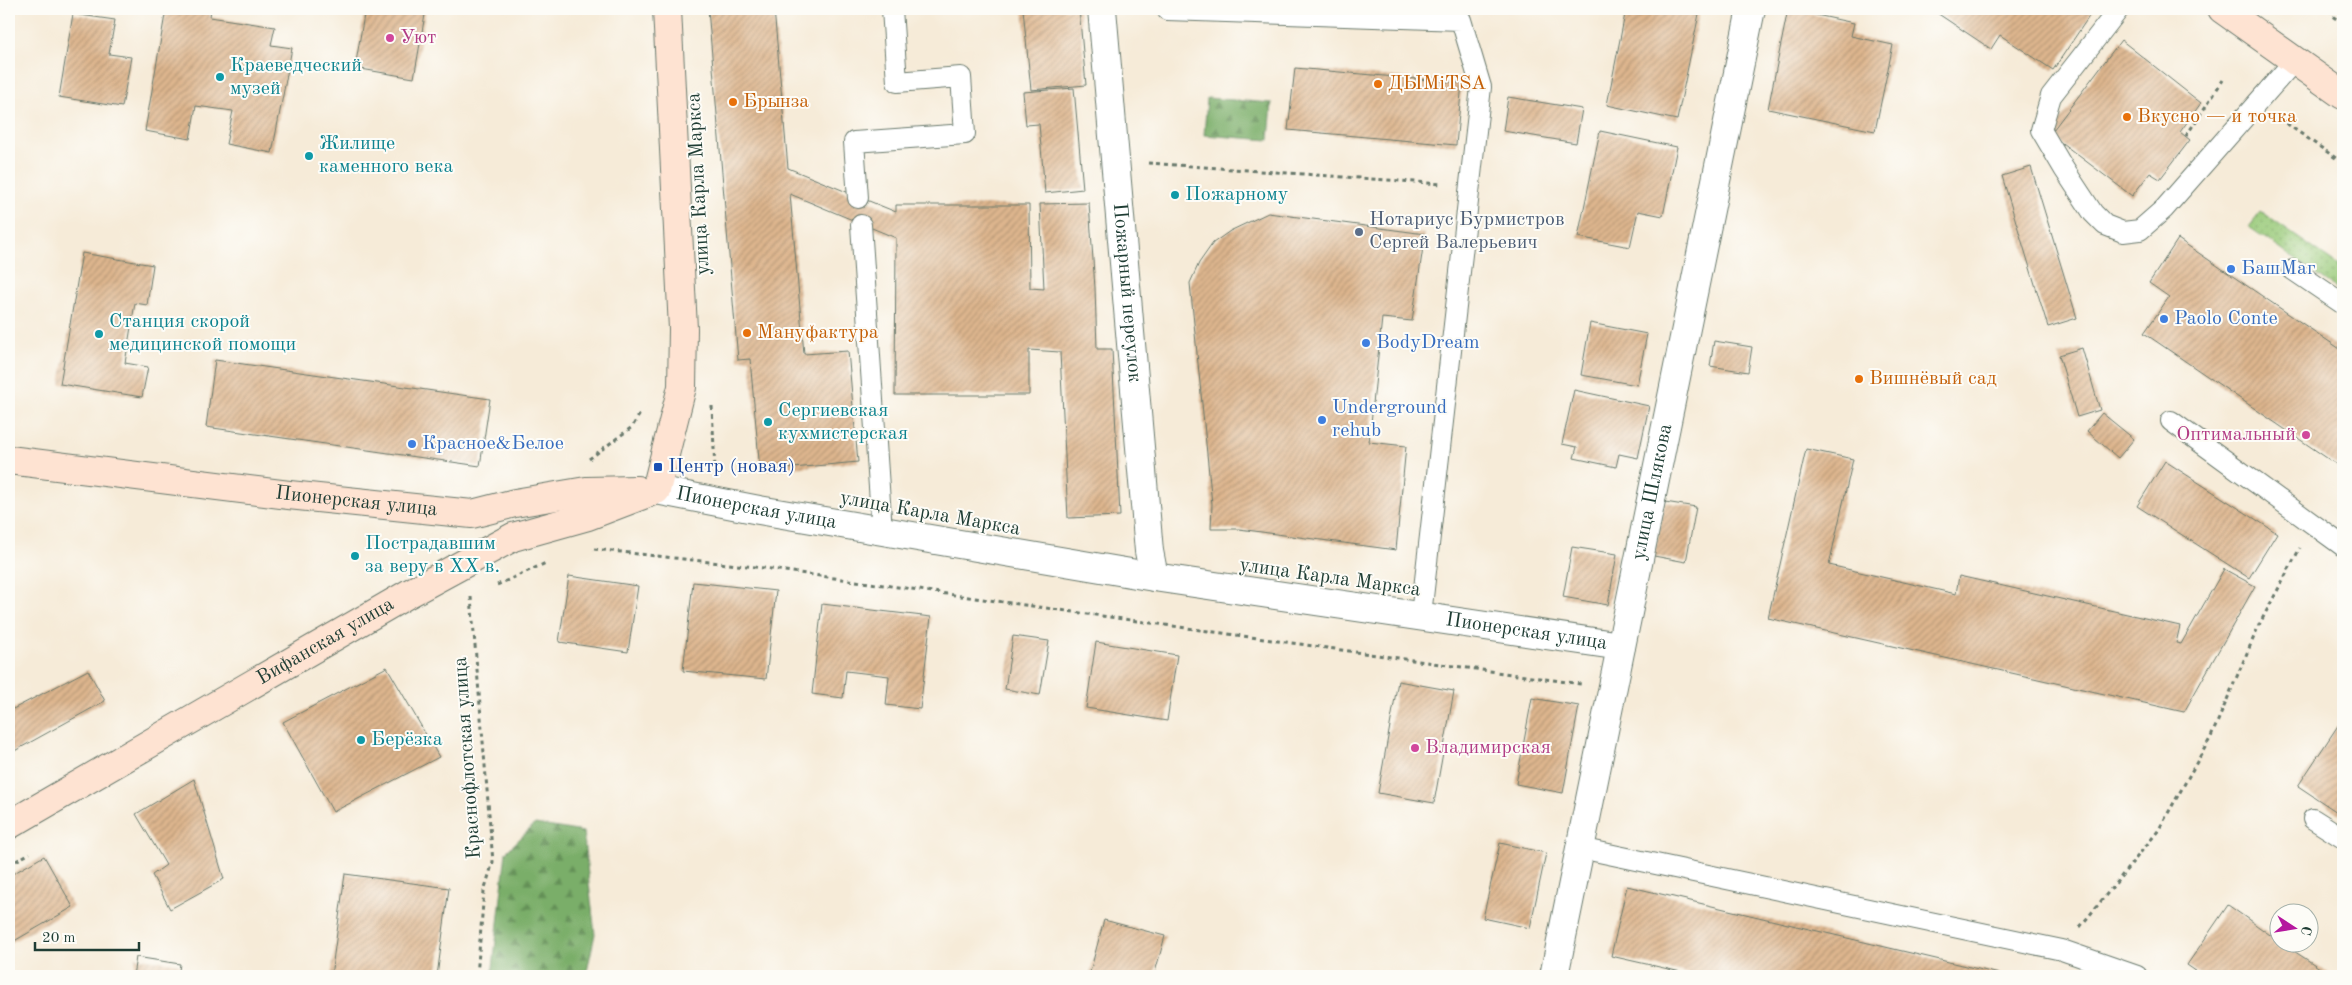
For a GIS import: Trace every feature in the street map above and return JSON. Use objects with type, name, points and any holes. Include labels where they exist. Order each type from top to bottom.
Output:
[{"type":"main road","name":"улица Карла Маркса","points":[[656,490],[682,387],[683,329],[668,9]]},
{"type":"main road","points":[[2227,10],[2343,94]]},
{"type":"main road","name":"Пионерская улица","points":[[9,460],[280,494],[472,514],[515,503],[586,491],[656,490]]},
{"type":"main road","name":"Вифанская улица","points":[[9,825],[408,594],[513,537],[588,516],[656,490]]},
{"type":"street","name":"Пожарный переулок","points":[[1102,9],[1150,551],[1154,577]]},
{"type":"street","name":"улица Шлякова","points":[[1554,976],[1751,9]]},
{"type":"street","name":"Пионерская улица","points":[[656,490],[1154,577],[1621,646]]},
{"type":"lane","points":[[858,198],[854,142],[965,134],[961,77],[897,82],[892,9]]},
{"type":"lane","points":[[2119,9],[2051,96],[2041,130],[2093,212],[2105,225],[2123,232],[2140,230],[2164,209],[2295,60]]},
{"type":"lane","points":[[1167,10],[1462,14],[1481,87],[1421,615]]},
{"type":"lane","points":[[861,225],[882,531]]},
{"type":"lane","points":[[2293,270],[2343,304]]},
{"type":"lane","points":[[2171,421],[2312,526],[2343,546]]},
{"type":"lane","points":[[2314,819],[2343,838]]},
{"type":"lane","points":[[1580,848],[2062,950],[2137,976]]},
{"type":"path","points":[[2330,9],[2332,16],[2343,23]]},
{"type":"path","points":[[2186,136],[2223,80]]},
{"type":"path","points":[[2258,103],[2343,163]]},
{"type":"path","points":[[1115,161],[1469,186]]},
{"type":"path","points":[[712,405],[715,476]]},
{"type":"path","points":[[2062,950],[2158,831],[2211,737],[2259,625],[2312,526]]},
{"type":"path","points":[[590,549],[764,568],[1584,684]]},
{"type":"path","points":[[489,588],[553,560]]},
{"type":"path","name":"Краснофлотская улица","points":[[477,976],[484,891],[493,862],[471,596],[480,592]]},
{"type":"green space","points":[[1207,98],[1272,103],[1269,140],[1204,135]]},
{"type":"green space","points":[[2261,212],[2343,269],[2343,293],[2249,227]]},
{"type":"green space","points":[[535,824],[583,832],[595,934],[586,976],[492,976],[506,852]]},
{"type":"building","name":"Краеведческий музей","points":[[166,9],[211,9],[210,17],[275,27],[271,45],[292,48],[272,153],[226,144],[233,111],[196,106],[190,139],[145,131]]},
{"type":"building","name":"Уют","points":[[365,9],[426,9],[414,78],[355,68]]},
{"type":"building","points":[[708,9],[774,9],[788,168],[896,212],[896,205],[1029,205],[1030,288],[1044,289],[1040,204],[1089,203],[1097,349],[1112,349],[1120,516],[1068,518],[1060,352],[1029,350],[1029,395],[895,395],[896,238],[790,194],[804,354],[848,351],[858,462],[760,471],[750,359],[738,360]]},
{"type":"building","points":[[1023,9],[1079,9],[1086,85],[1031,90]]},
{"type":"building","points":[[1626,9],[1700,9],[1677,120],[1607,105]]},
{"type":"building","points":[[1788,9],[1854,23],[1851,36],[1893,45],[1875,131],[1768,109]]},
{"type":"building","points":[[1931,9],[2094,9],[2053,70],[2000,35],[1991,49]]},
{"type":"building","points":[[73,14],[115,20],[109,54],[131,57],[122,107],[59,97]]},
{"type":"building","name":"Вкусно — и точка","points":[[2121,40],[2201,103],[2180,132],[2190,140],[2160,179],[2150,173],[2132,196],[2050,134]]},
{"type":"building","points":[[1295,68],[1462,83],[1456,145],[1288,130]]},
{"type":"building","points":[[1074,88],[1083,189],[1045,193],[1039,124],[1026,125],[1023,92]]},
{"type":"building","points":[[1508,97],[1582,109],[1576,143],[1503,131]]},
{"type":"building","points":[[1600,131],[1677,147],[1663,216],[1638,211],[1630,247],[1578,237]]},
{"type":"building","points":[[2031,167],[2077,318],[2048,327],[2002,176]]},
{"type":"building","points":[[1268,213],[1425,234],[1412,321],[1382,318],[1369,442],[1406,446],[1396,550],[1239,529],[1211,529],[1212,504],[1190,283],[1199,263],[1213,243],[1230,231]]},
{"type":"building","points":[[2178,239],[2343,351],[2343,469],[2144,333],[2169,297],[2149,283]]},
{"type":"building","name":"Станция скорой медицинской помощи","points":[[82,253],[153,265],[147,305],[135,303],[125,363],[148,367],[142,397],[60,384]]},
{"type":"building","points":[[1590,323],[1647,334],[1637,385],[1581,375]]},
{"type":"building","points":[[1714,341],[1752,347],[1748,372],[1710,366]]},
{"type":"building","points":[[2082,348],[2100,410],[2077,417],[2059,355]]},
{"type":"building","points":[[215,360],[490,399],[480,466],[206,427]]},
{"type":"building","points":[[1574,390],[1649,406],[1638,458],[1619,454],[1616,467],[1574,458],[1577,447],[1562,444]]},
{"type":"building","points":[[2102,413],[2134,439],[2118,458],[2087,431]]},
{"type":"building","points":[[1806,449],[1853,459],[1829,565],[1956,594],[1959,576],[2180,626],[2176,643],[2181,644],[2224,569],[2255,586],[2184,712],[1768,618]]},
{"type":"building","points":[[2165,461],[2277,533],[2249,578],[2137,506]]},
{"type":"building","points":[[1665,502],[1696,507],[1686,562],[1654,556]]},
{"type":"building","points":[[1572,547],[1617,554],[1608,605],[1563,597]]},
{"type":"building","points":[[569,576],[638,586],[628,652],[559,642]]},
{"type":"building","points":[[693,582],[776,591],[766,679],[683,671]]},
{"type":"building","points":[[822,604],[931,617],[920,709],[886,705],[889,676],[846,671],[843,698],[812,694]]},
{"type":"building","points":[[1013,636],[1049,641],[1040,695],[1005,689]]},
{"type":"building","points":[[1096,642],[1177,655],[1167,721],[1086,708]]},
{"type":"building","name":"Берёзка","points":[[387,667],[439,757],[333,812],[283,722]]},
{"type":"building","points":[[88,670],[105,701],[9,754],[9,702],[13,709]]},
{"type":"building","points":[[1398,681],[1454,691],[1434,803],[1378,793]]},
{"type":"building","points":[[1532,698],[1579,706],[1563,793],[1516,784]]},
{"type":"building","points":[[2339,724],[2343,727],[2343,816],[2298,786]]},
{"type":"building","points":[[194,779],[224,879],[170,909],[152,875],[166,865],[136,814]]},
{"type":"building","points":[[1500,843],[1546,853],[1530,928],[1483,918]]},
{"type":"building","points":[[44,856],[73,907],[9,944],[9,876]]},
{"type":"building","points":[[345,874],[449,888],[437,976],[331,976]]},
{"type":"building","points":[[1627,886],[2008,976],[1699,976],[1611,956]]},
{"type":"building","points":[[2228,905],[2270,935],[2270,952],[2295,952],[2332,976],[2203,976],[2187,965]]},
{"type":"building","points":[[1104,920],[1165,936],[1154,976],[1089,976]]},
{"type":"building","points":[[136,957],[180,964],[178,976],[133,976]]},
{"type":"place","name":"Уют","points":[[390,38]]},
{"type":"place","name":"Краеведческий музей","points":[[220,77]]},
{"type":"place","name":"ДЫМiTSA","points":[[1378,84]]},
{"type":"place","name":"Брынза","points":[[733,102]]},
{"type":"place","name":"Вкусно — и точка","points":[[2127,117]]},
{"type":"place","name":"Жилище каменного века","points":[[309,156]]},
{"type":"place","name":"Пожарному","points":[[1175,195]]},
{"type":"place","name":"Нотариус Бурмистров Сергей Валерьевич","points":[[1359,232]]},
{"type":"place","name":"БашМаг","points":[[2231,269]]},
{"type":"place","name":"Paolo Conte","points":[[2164,319]]},
{"type":"place","name":"Мануфактура","points":[[747,333]]},
{"type":"place","name":"Станция скорой медицинской помощи","points":[[99,334]]},
{"type":"place","name":"BodyDream","points":[[1366,343]]},
{"type":"place","name":"Вишнёвый сад","points":[[1859,379]]},
{"type":"place","name":"Underground rehub","points":[[1322,420]]},
{"type":"place","name":"Сергиевская кухмистерская","points":[[768,422]]},
{"type":"place","name":"Оптимальный","points":[[2306,435]]},
{"type":"place","name":"Красное&Белое","points":[[412,444]]},
{"type":"place","name":"Центр (новая)","points":[[658,467]]},
{"type":"place","name":"Пострадавшим за веру в XX в.","points":[[355,556]]},
{"type":"place","name":"Берёзка","points":[[361,740]]},
{"type":"place","name":"Владимирская","points":[[1415,748]]}]
